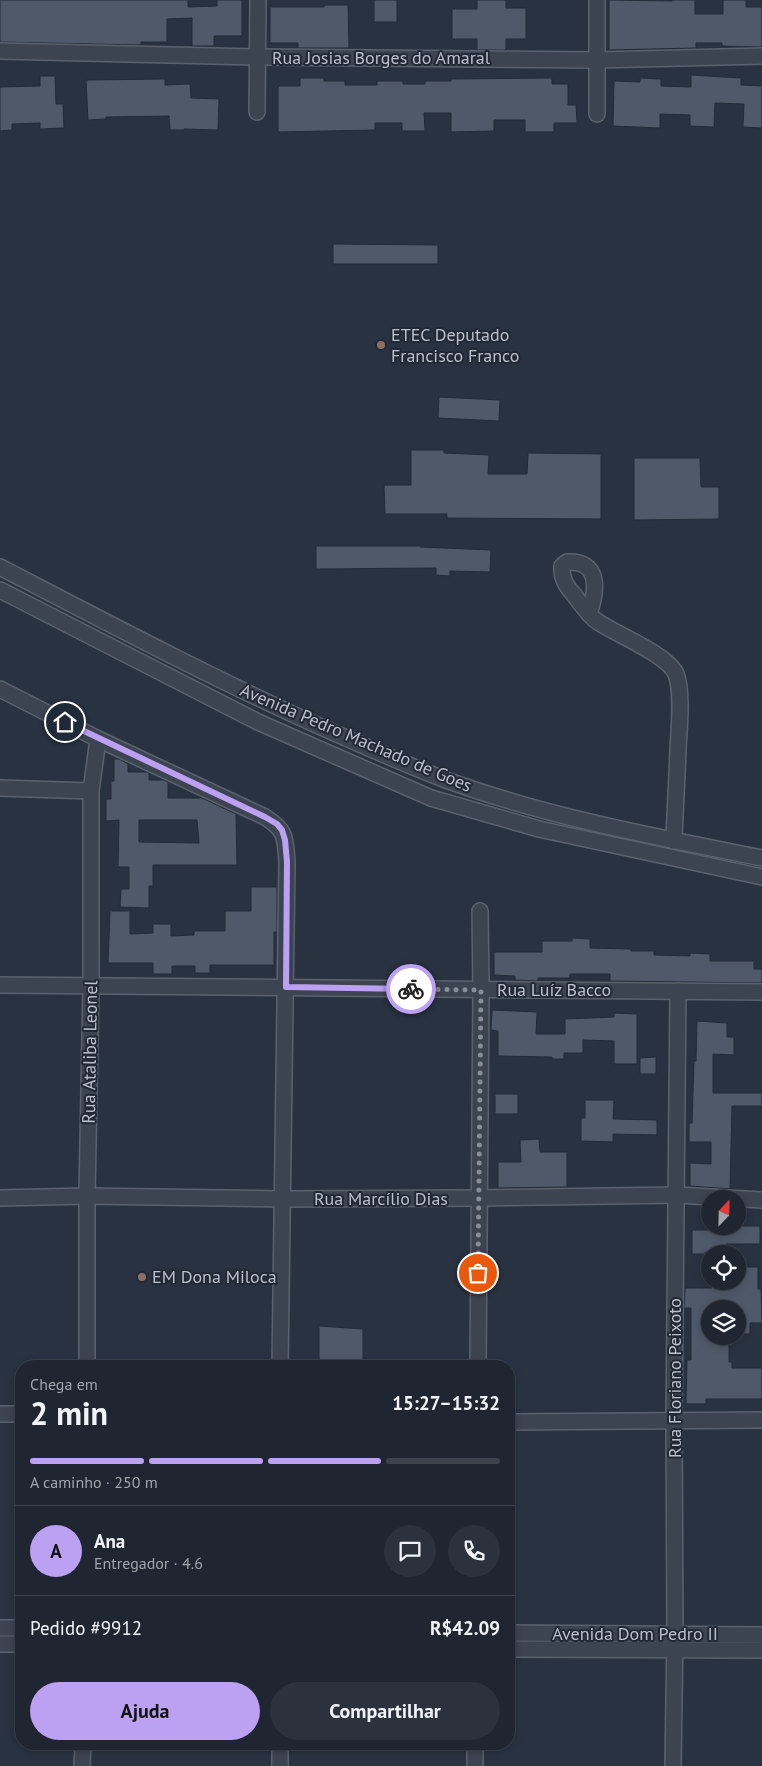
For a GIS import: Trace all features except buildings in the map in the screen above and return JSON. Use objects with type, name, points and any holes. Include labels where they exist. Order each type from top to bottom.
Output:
[{"type":"street","points":[[257,112],[258,0]]},
{"type":"street","points":[[597,0],[597,114]]},
{"type":"street","name":"Rua Josias Borges do Amaral","points":[[0,51],[257,57],[597,60],[762,56]]},
{"type":"street","name":"Avenida Pedro Machado de Goes","points":[[0,567],[189,664],[280,708],[417,768],[488,794],[537,808],[674,840],[762,858]]},
{"type":"street","name":"Avenida Pedro Machado de Goes","points":[[0,590],[258,722],[431,798],[539,829],[762,877]]},
{"type":"street","points":[[590,614],[619,635],[668,662],[676,674],[679,688],[680,717],[674,840]]},
{"type":"street","points":[[0,689],[98,739],[265,817],[277,824],[282,830],[287,862],[280,1360]]},
{"type":"street","name":"Rua Ataliba Leonel","points":[[87,1360],[91,791],[98,739]]},
{"type":"street","points":[[0,788],[91,791]]},
{"type":"street","points":[[478,1360],[480,911]]},
{"type":"street","name":"Rua Luíz Bacco","points":[[0,985],[762,992]]},
{"type":"street","name":"Rua Floriano Peixoto","points":[[673,1766],[678,991]]},
{"type":"street","name":"Rua Marcílio Dias","points":[[0,1198],[87,1196],[282,1199],[677,1195],[762,1200]]},
{"type":"street","points":[[0,1414],[15,1414]]},
{"type":"street","points":[[515,1422],[762,1420]]},
{"type":"street","points":[[0,1628],[15,1628]]},
{"type":"street","name":"Avenida Dom Pedro II","points":[[515,1633],[675,1642],[762,1650]]},
{"type":"street","name":"Avenida Dom Pedro II","points":[[515,1649],[675,1642],[762,1635]]},
{"type":"street","points":[[0,1644],[15,1644]]},
{"type":"street","points":[[82,1766],[83,1750]]},
{"type":"street","points":[[280,1750],[280,1766]]},
{"type":"street","points":[[475,1750],[475,1766]]},
{"type":"way so far","points":[[411,989],[481,990],[478,1273]]},
{"type":"place","name":"ETEC Deputado Francisco Franco","points":[[381,345]]},
{"type":"place","name":"EM Dona Miloca","points":[[142,1277]]},
{"type":"route","points":[[65,722],[277,824],[282,830],[285,840],[287,862],[286,987],[411,989]]}]
